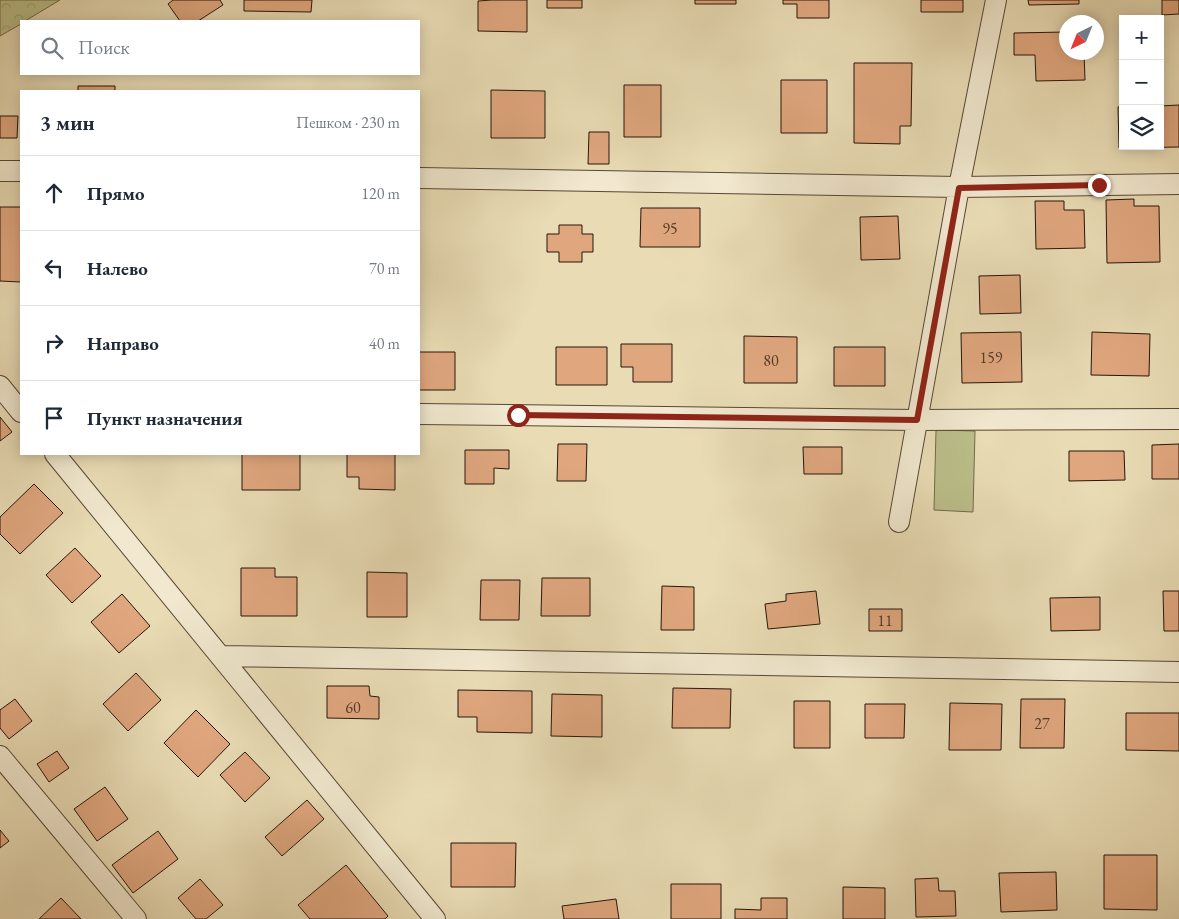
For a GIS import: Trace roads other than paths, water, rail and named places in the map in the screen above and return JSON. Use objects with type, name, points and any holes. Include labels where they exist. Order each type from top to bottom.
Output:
[{"type":"street","points":[[899,522],[959,188],[996,0]]},
{"type":"street","points":[[0,171],[20,171]]},
{"type":"street","points":[[420,178],[959,188],[1179,184]]},
{"type":"street","points":[[0,386],[20,409]]},
{"type":"street","points":[[420,414],[917,420],[1179,419]]},
{"type":"street","points":[[56,455],[435,919]]},
{"type":"street","points":[[220,656],[1179,672]]},
{"type":"street","points":[[0,756],[136,919]]}]
